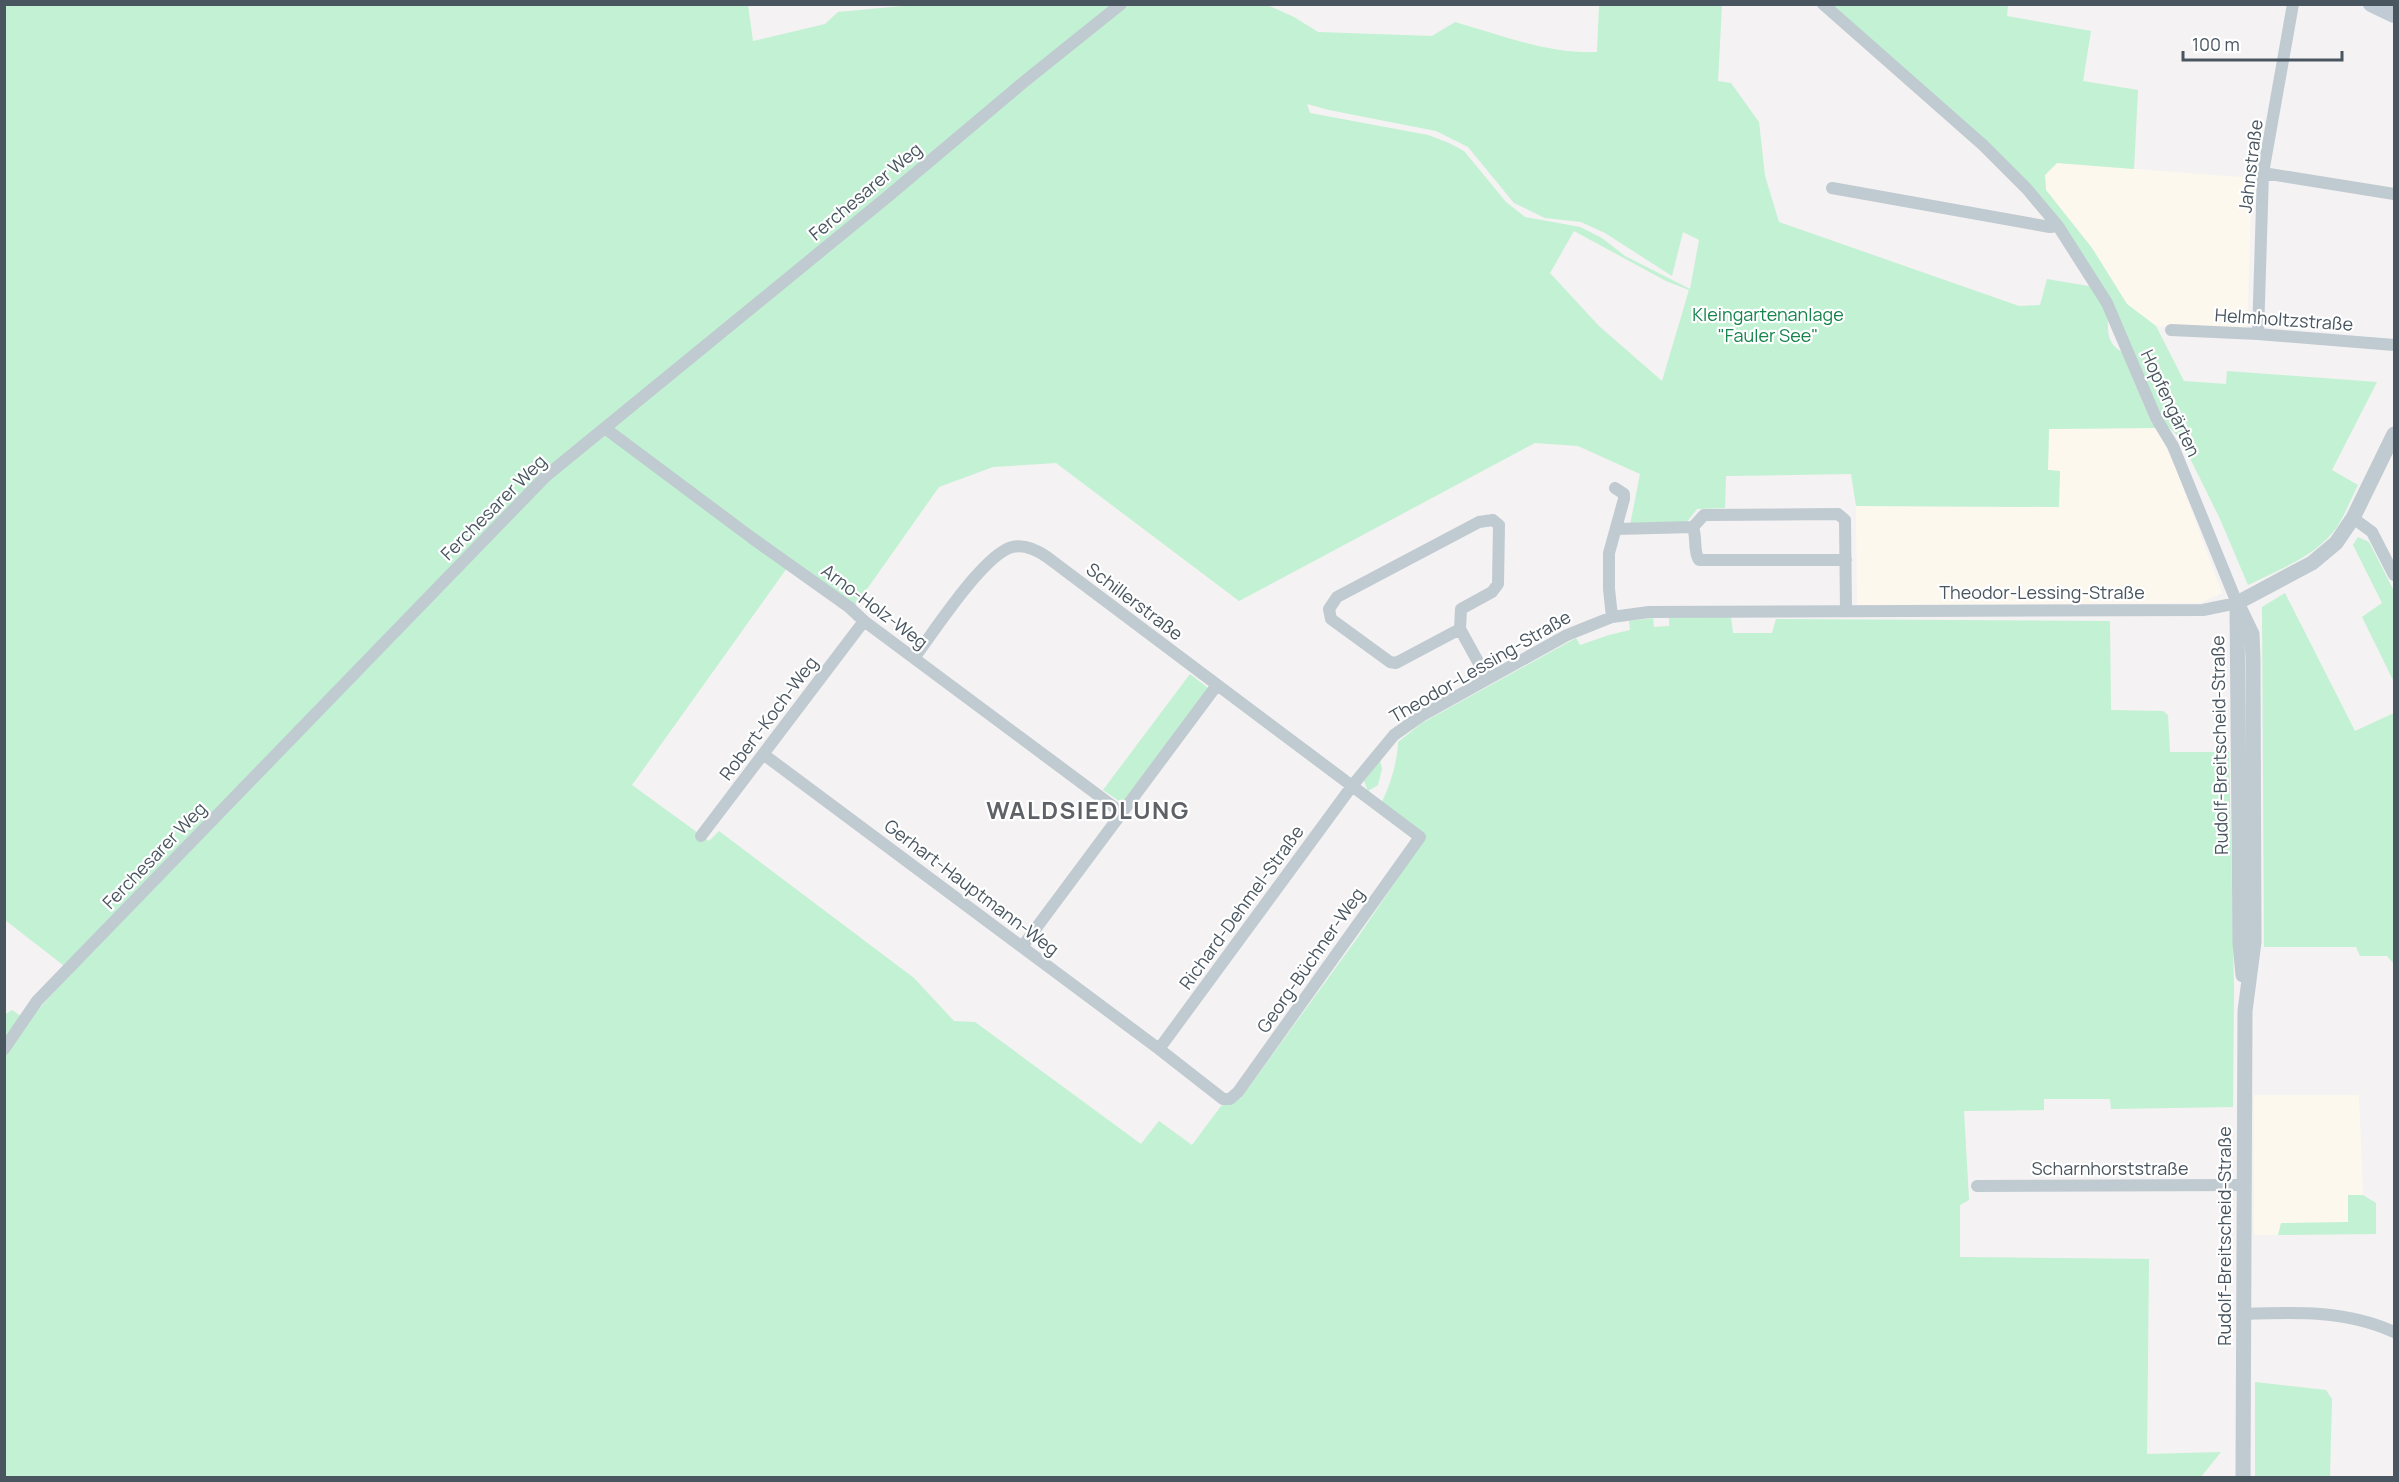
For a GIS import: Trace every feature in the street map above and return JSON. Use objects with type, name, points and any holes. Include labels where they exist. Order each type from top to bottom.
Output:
[{"type":"main road","points":[[2372,4],[2394,15]]},
{"type":"street","name":"Ferchesarer Weg","points":[[4,1050],[37,1001],[546,476],[877,206],[1024,81],[1121,4]]},
{"type":"street","name":"Hopfengärten","points":[[1823,4],[1983,145],[2027,189],[2058,226],[2107,303],[2156,418],[2173,446],[2237,603]]},
{"type":"street","name":"Jahnstraße","points":[[2258,334],[2264,172],[2293,4]]},
{"type":"street","points":[[2264,172],[2394,194]]},
{"type":"street","points":[[1832,188],[1896,207],[2050,227],[2058,226]]},
{"type":"street","name":"Helmholtzstraße","points":[[2172,330],[2258,334],[2394,345]]},
{"type":"street","name":"Arno-Holz-Weg","points":[[606,429],[849,607],[864,621],[1122,813]]},
{"type":"street","points":[[2237,603],[2322,557],[2344,534],[2394,434]]},
{"type":"street","points":[[1612,617],[1609,553],[1624,499],[1624,494],[1615,488]]},
{"type":"street","points":[[1616,529],[1693,527],[1704,515],[1838,513],[1845,520],[1846,611]]},
{"type":"street","points":[[2353,518],[2372,532],[2391,560],[2394,575]]},
{"type":"street","points":[[1460,629],[1396,663],[1390,662],[1331,619],[1329,609],[1337,597],[1479,522],[1493,520],[1499,525],[1498,584],[1492,592],[1461,609],[1460,629],[1487,678]]},
{"type":"street","points":[[1693,527],[1697,538],[1696,555],[1699,560],[1846,560]]},
{"type":"street","name":"Schillerstraße","points":[[914,658],[983,567],[998,554],[1013,546],[1029,547],[1047,557],[1352,786]]},
{"type":"street","name":"Theodor-Lessing-Straße","points":[[1352,786],[1395,735],[1421,716],[1568,635],[1612,617],[1648,612],[2203,610],[2237,603]]},
{"type":"street","name":"Rudolf-Breitscheid-Straße","points":[[2237,603],[2253,634],[2254,942],[2246,995],[2243,1185],[2243,1478]]},
{"type":"street","name":"Robert-Koch-Weg","points":[[701,836],[864,621]]},
{"type":"street","points":[[1022,947],[1217,685]]},
{"type":"street","name":"Gerhart-Hauptmann-Weg","points":[[763,754],[1159,1049]]},
{"type":"street","name":"Georg-Büchner-Weg","points":[[1159,1049],[1223,1099],[1230,1099],[1238,1092],[1420,837],[1352,786]]},
{"type":"street","name":"Richard-Dehmel-Straße","points":[[1159,1049],[1352,786]]},
{"type":"street","name":"Scharnhorststraße","points":[[1977,1186],[2243,1185]]},
{"type":"street","points":[[2244,1314],[2317,1312],[2355,1319],[2394,1332]]},
{"type":"shaded area","points":[[2057,163],[2252,178],[2247,331],[2156,326],[2127,304],[2092,248],[2046,190],[2045,175]]},
{"type":"shaded area","points":[[2157,428],[2176,469],[2222,593],[2200,603],[1857,605],[1856,506],[2058,507],[2060,471],[2048,470],[2049,429]]},
{"type":"shaded area","points":[[2254,1095],[2359,1095],[2363,1195],[2349,1195],[2348,1222],[2281,1223],[2278,1235],[2254,1235]]},
{"type":"green space","name":"Kleingartenanlage \"Fauler See\"","points":[[1265,4],[1294,17],[1318,32],[1432,36],[1455,22],[1543,47],[1597,52],[1599,5],[1722,5],[1718,81],[1731,83],[1759,122],[1765,176],[1779,222],[2019,306],[2040,305],[2047,279],[2094,287],[2106,309],[2109,338],[2122,352],[2151,422],[2157,428],[2049,429],[2048,470],[2060,471],[2059,507],[1856,506],[1851,474],[1726,476],[1725,508],[1697,509],[1686,523],[1630,525],[1640,474],[1578,446],[1535,443],[1239,601],[1056,463],[993,467],[939,487],[855,606],[792,561],[632,785],[709,841],[719,831],[914,978],[954,1021],[975,1022],[1141,1144],[1159,1121],[1192,1145],[1221,1106],[1241,1098],[1358,937],[1423,841],[1382,802],[1393,773],[1398,742],[1422,723],[1576,638],[1580,645],[1630,630],[1629,621],[1653,618],[1654,627],[1669,626],[1669,618],[1731,616],[1733,633],[1772,633],[1776,619],[2110,621],[2111,710],[2163,711],[2168,715],[2170,752],[2229,752],[2234,988],[2233,1107],[2111,1109],[2110,1099],[2044,1099],[2044,1110],[1964,1111],[1969,1200],[1960,1205],[1960,1257],[2149,1259],[2147,1454],[2221,1452],[2200,1478],[5,1477],[4,1015],[12,1010],[28,1021],[72,972],[5,920],[5,5],[748,5],[753,41],[825,24],[838,12],[913,5]],"holes":[[[1307,104],[1436,131],[1468,147],[1514,203],[1545,218],[1581,222],[1605,233],[1672,276],[1683,232],[1699,240],[1690,289],[1625,256],[1602,238],[1580,227],[1525,217],[1506,202],[1464,151],[1449,143],[1428,135],[1310,113]],[[1574,231],[1666,281],[1689,290],[1662,381],[1599,326],[1550,273]]]},
{"type":"green space","points":[[1828,5],[2008,5],[2007,16],[2091,31],[2083,81],[2138,90],[2134,169],[2057,163],[2045,175],[2046,190],[2092,248],[2127,304],[2156,326],[2184,381],[2226,384],[2227,371],[2377,382],[2332,470],[2358,485],[2340,522],[2329,537],[2308,554],[2248,585],[2220,519],[2180,438],[2161,420],[2065,229]]},
{"type":"green space","points":[[2358,537],[2369,542],[2394,591],[2394,682],[2362,617],[2382,603],[2353,545]]},
{"type":"green space","points":[[2285,593],[2355,731],[2394,713],[2394,964],[2387,956],[2360,956],[2356,947],[2264,947],[2262,607]]},
{"type":"green space","points":[[1190,674],[1208,688],[1122,803],[1103,790]]},
{"type":"green space","points":[[1380,760],[1382,769],[1378,785],[1368,791],[1364,781]]},
{"type":"green space","points":[[2348,1195],[2363,1195],[2376,1203],[2376,1234],[2278,1235],[2281,1223],[2348,1222]]},
{"type":"green space","points":[[2255,1382],[2326,1390],[2332,1399],[2330,1477],[2255,1477]]},
{"type":"district","name":"WALDSIEDLUNG","points":[[1088,809]]}]
